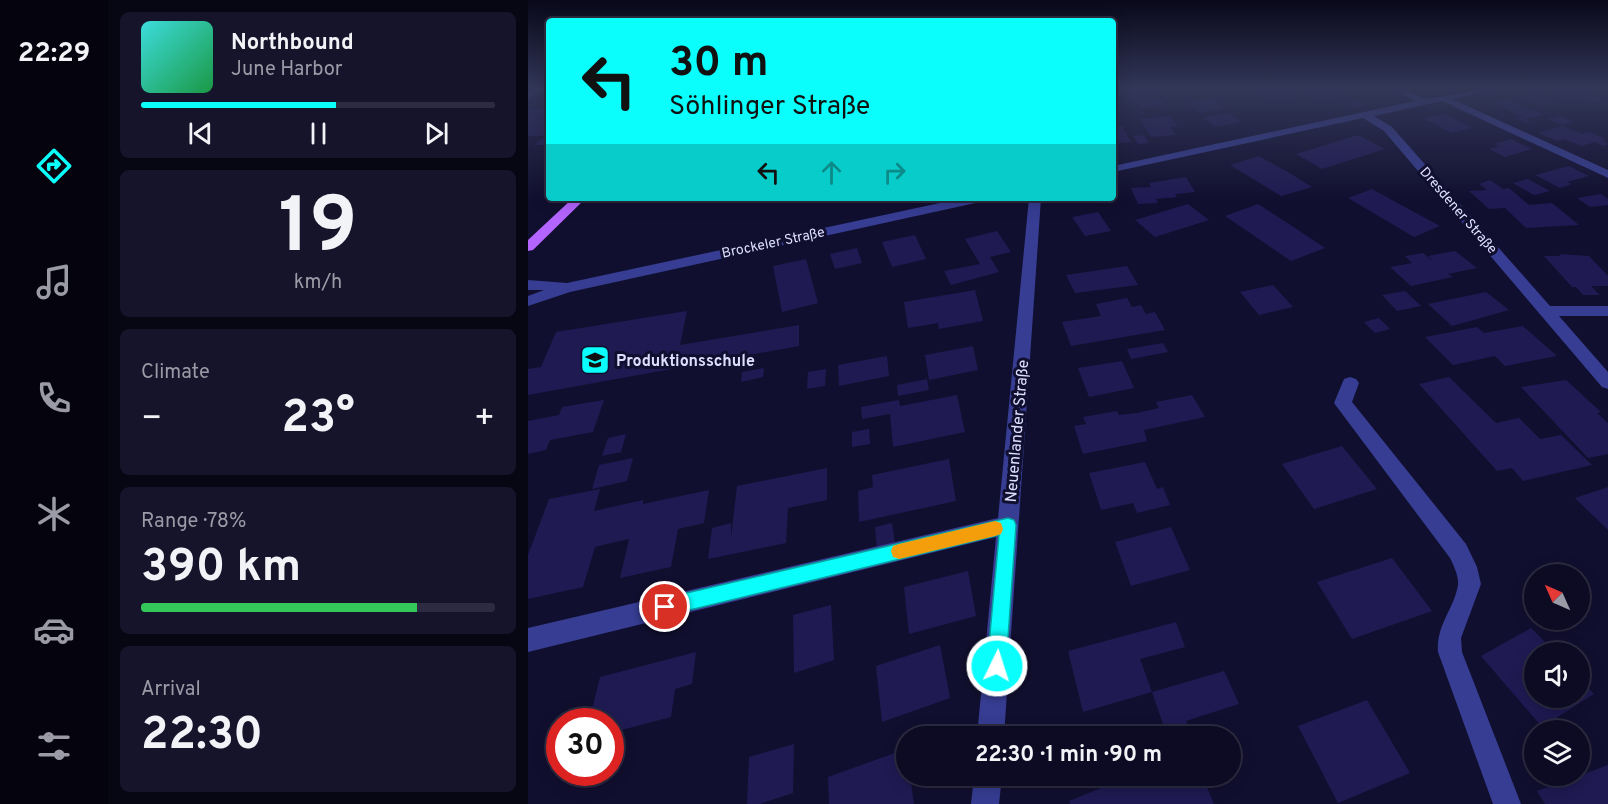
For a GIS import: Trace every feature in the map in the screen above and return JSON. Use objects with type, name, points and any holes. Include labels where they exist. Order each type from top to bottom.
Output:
[{"type":"main road","points":[[528,248],[577,201]]},
{"type":"street","points":[[1116,168],[1316,126]]},
{"type":"street","name":"Dresdener Straße","points":[[1382,126],[1388,129],[1608,382]]},
{"type":"street","points":[[1502,126],[1608,174]]},
{"type":"street","points":[[908,201],[910,213]]},
{"type":"street","name":"Brockeler Straße","points":[[528,302],[566,288],[966,201]]},
{"type":"street","name":"Neuenlander Straße","points":[[992,726],[1035,201]]},
{"type":"street","name":"Brockeler Straße","points":[[528,285],[566,288]]},
{"type":"street","points":[[1547,311],[1608,311]]},
{"type":"street","points":[[1350,383],[1343,403],[1458,551],[1466,567],[1470,584],[1449,638],[1450,652],[1507,804]]},
{"type":"street","points":[[528,640],[1008,525]]},
{"type":"street","points":[[986,804],[987,786]]},
{"type":"building","points":[[528,126],[546,126],[546,136],[528,136]]},
{"type":"building","points":[[1122,126],[1131,142],[1116,144],[1116,127]]},
{"type":"building","points":[[1144,126],[1178,127],[1170,127],[1176,135],[1151,137]]},
{"type":"building","points":[[1438,126],[1467,126],[1472,128],[1451,133]]},
{"type":"building","points":[[1563,126],[1582,134],[1589,132],[1606,139],[1602,140],[1608,144],[1603,146],[1595,142],[1582,146],[1564,139],[1557,141],[1538,133]]},
{"type":"building","points":[[1144,135],[1149,143],[1138,144],[1133,136]]},
{"type":"building","points":[[1358,135],[1385,149],[1322,169],[1296,154]]},
{"type":"building","points":[[546,136],[546,145],[534,145]]},
{"type":"building","points":[[1511,139],[1532,149],[1505,157],[1489,149],[1499,146],[1494,144]]},
{"type":"building","points":[[1259,156],[1312,187],[1281,196],[1230,165]]},
{"type":"building","points":[[1569,166],[1589,176],[1567,182],[1572,184],[1560,188],[1535,175]]},
{"type":"building","points":[[1186,177],[1195,192],[1156,199],[1158,203],[1138,204],[1131,188],[1151,187],[1149,183]]},
{"type":"building","points":[[1528,179],[1550,191],[1534,195],[1513,183]]},
{"type":"building","points":[[1490,180],[1503,189],[1509,188],[1529,205],[1552,203],[1579,225],[1526,228],[1505,208],[1489,209],[1469,191],[1487,190],[1479,184]]},
{"type":"building","points":[[1372,189],[1440,226],[1414,237],[1348,198]]},
{"type":"building","points":[[1601,194],[1608,199],[1608,205],[1590,207],[1577,198]]},
{"type":"building","points":[[1188,204],[1209,220],[1155,237],[1135,220]]},
{"type":"building","points":[[1258,204],[1325,248],[1291,261],[1225,216]]},
{"type":"building","points":[[1098,212],[1111,231],[1085,236],[1072,217]]},
{"type":"building","points":[[997,231],[1011,252],[990,257],[999,272],[951,285],[944,271],[980,264],[965,239]]},
{"type":"building","points":[[915,235],[926,259],[892,267],[882,242]]},
{"type":"building","points":[[857,248],[862,263],[835,269],[830,254]]},
{"type":"building","points":[[1455,251],[1477,268],[1448,274],[1453,277],[1411,286],[1390,267],[1412,263],[1405,256],[1423,253],[1435,263],[1428,256]]},
{"type":"building","points":[[1559,254],[1589,256],[1608,276],[1608,286],[1591,286],[1600,295],[1583,295],[1576,287],[1572,287],[1544,256],[1561,256]]},
{"type":"building","points":[[806,259],[818,303],[782,312],[773,266]]},
{"type":"building","points":[[1127,266],[1138,285],[1075,293],[1066,275]]},
{"type":"building","points":[[1273,285],[1293,307],[1259,315],[1240,292]]},
{"type":"building","points":[[975,290],[983,321],[939,329],[938,323],[908,328],[904,302]]},
{"type":"building","points":[[1405,291],[1421,306],[1397,311],[1382,295]]},
{"type":"building","points":[[1486,292],[1509,310],[1452,326],[1428,304]]},
{"type":"building","points":[[1127,298],[1132,307],[1141,305],[1146,314],[1155,312],[1165,330],[1071,346],[1062,322],[1101,316],[1096,304]]},
{"type":"building","points":[[687,311],[680,345],[799,325],[799,346],[528,395],[528,369],[541,367],[556,332]]},
{"type":"building","points":[[1379,318],[1390,329],[1375,333],[1364,322]]},
{"type":"building","points":[[1523,326],[1557,356],[1505,366],[1495,356],[1453,365],[1425,337],[1477,327],[1484,333]]},
{"type":"building","points":[[1163,343],[1168,352],[1131,359],[1127,349]]},
{"type":"building","points":[[973,346],[978,370],[929,380],[925,355]]},
{"type":"building","points":[[887,356],[889,376],[839,386],[838,365]]},
{"type":"building","points":[[1122,361],[1134,388],[1089,397],[1078,368]]},
{"type":"building","points":[[764,368],[763,377],[741,382],[742,372]]},
{"type":"building","points":[[826,369],[825,386],[807,389],[808,372]]},
{"type":"building","points":[[1449,377],[1496,423],[1519,418],[1540,439],[1561,435],[1592,465],[1523,481],[1512,468],[1497,471],[1419,384]]},
{"type":"building","points":[[927,379],[929,390],[898,396],[897,385]]},
{"type":"building","points":[[1566,380],[1601,412],[1597,413],[1608,423],[1608,454],[1588,458],[1521,387]]},
{"type":"building","points":[[957,395],[965,432],[893,447],[890,414],[862,419],[861,407],[899,400],[900,406]]},
{"type":"building","points":[[1192,395],[1205,417],[1144,430],[1147,441],[1083,454],[1074,426],[1086,424],[1083,417],[1117,411],[1119,415],[1137,413],[1159,408],[1156,402]]},
{"type":"building","points":[[604,400],[593,432],[550,440],[546,450],[528,454],[528,421],[559,415],[562,407]]},
{"type":"building","points":[[869,429],[870,444],[852,447],[852,432]]},
{"type":"building","points":[[626,434],[621,452],[602,456],[608,438]]},
{"type":"building","points":[[1342,446],[1377,489],[1314,509],[1282,464]]},
{"type":"building","points":[[633,458],[627,481],[592,489],[599,465]]},
{"type":"building","points":[[949,459],[956,501],[859,522],[858,491],[873,487],[872,475]]},
{"type":"building","points":[[1145,462],[1157,489],[1163,487],[1170,505],[1137,513],[1133,503],[1101,510],[1089,473]]},
{"type":"building","points":[[827,468],[827,500],[788,508],[786,543],[708,559],[712,528],[731,523],[731,537],[737,486]]},
{"type":"building","points":[[1608,487],[1608,530],[1575,498]]},
{"type":"building","points":[[600,489],[594,511],[643,500],[643,504],[709,490],[704,523],[678,529],[671,567],[620,578],[629,539],[611,543],[595,547],[583,587],[528,599],[528,555],[549,499]]},
{"type":"building","points":[[892,523],[895,544],[877,549],[875,527]]},
{"type":"building","points":[[1171,527],[1190,570],[1131,586],[1115,542]]},
{"type":"building","points":[[1392,558],[1432,611],[1352,639],[1317,582]]},
{"type":"building","points":[[968,571],[976,616],[909,634],[904,587]]},
{"type":"building","points":[[831,605],[834,660],[794,673],[793,615]]},
{"type":"building","points":[[1176,622],[1185,647],[1140,659],[1152,692],[1083,712],[1068,651]]},
{"type":"building","points":[[1527,630],[1533,630],[1545,642],[1524,642],[1524,706],[1481,656]]},
{"type":"building","points":[[940,645],[950,698],[882,722],[876,666]]},
{"type":"building","points":[[696,652],[692,684],[675,689],[671,717],[624,729],[624,708],[592,708],[600,677]]},
{"type":"building","points":[[1224,671],[1239,704],[1186,721],[1188,726],[1164,726],[1152,692]]},
{"type":"building","points":[[1367,700],[1410,773],[1338,803],[1298,726]]},
{"type":"building","points":[[1526,708],[1572,708],[1553,720],[1536,720]]},
{"type":"building","points":[[794,744],[793,793],[760,804],[747,804],[749,757]]},
{"type":"building","points":[[896,753],[896,786],[911,786],[914,804],[829,804],[828,777]]},
{"type":"building","points":[[1608,765],[1608,804],[1545,804],[1537,791],[1551,786],[1590,786],[1590,772]]},
{"type":"building","points":[[1106,786],[1206,786],[1214,804],[1070,804],[1069,801]]},
{"type":"slow traffic","points":[[899,551],[995,529]]},
{"type":"place","name":"Produktionsschule","points":[[595,360]]},
{"type":"route","points":[[665,607],[1008,525],[997,666]]}]
